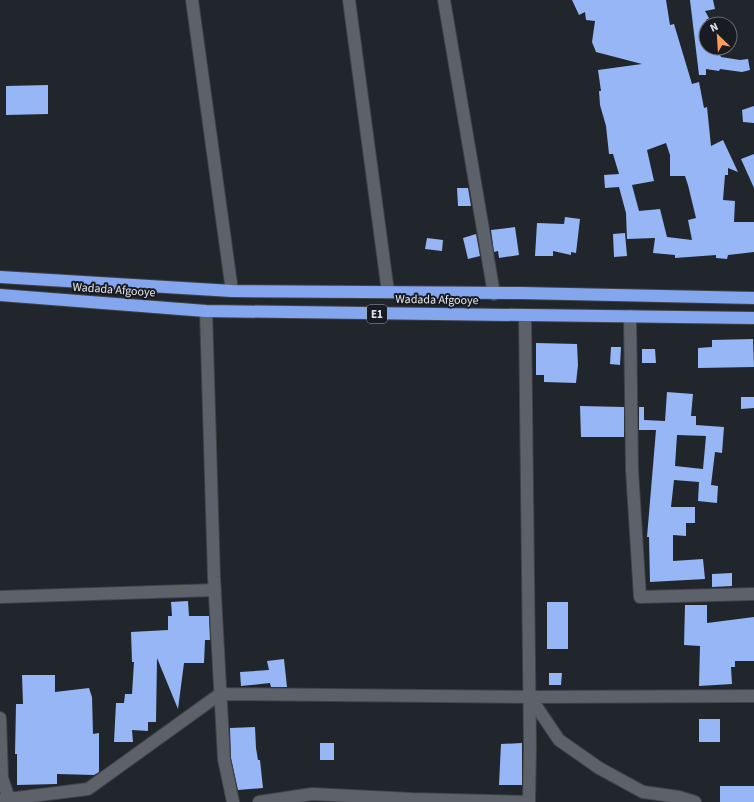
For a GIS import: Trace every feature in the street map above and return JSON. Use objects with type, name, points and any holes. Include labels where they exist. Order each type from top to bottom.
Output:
[{"type":"highway","name":"Wadada Afgooye","points":[[0,277],[232,291],[754,298]]},
{"type":"highway","name":"Wadada Afgooye","points":[[0,295],[206,311],[754,318]]},
{"type":"street","points":[[192,0],[232,291]]},
{"type":"street","points":[[349,0],[388,292]]},
{"type":"street","points":[[444,0],[494,294]]},
{"type":"street","points":[[206,311],[220,694],[224,759],[233,802]]},
{"type":"street","points":[[259,802],[312,794],[412,799],[529,802],[530,697],[525,315]]},
{"type":"street","points":[[630,316],[632,470],[640,597],[754,594]]},
{"type":"street","points":[[0,597],[215,590]]},
{"type":"street","points":[[0,718],[2,778],[6,800],[88,789],[220,694],[530,697],[754,696]]},
{"type":"street","points":[[530,697],[559,740],[599,768],[643,792],[679,797],[695,802]]},
{"type":"building","points":[[572,0],[666,0],[670,25],[674,24],[692,84],[699,82],[704,108],[707,107],[711,146],[723,140],[738,172],[728,168],[728,175],[725,175],[723,200],[735,201],[734,222],[754,222],[754,252],[728,255],[727,259],[716,258],[716,255],[675,258],[675,255],[653,253],[655,238],[627,239],[626,213],[619,187],[605,188],[604,175],[619,174],[613,154],[609,154],[606,126],[600,105],[599,91],[601,91],[598,70],[642,64],[596,52],[592,42],[595,21],[586,20],[585,12],[579,15]],"holes":[[[666,143],[670,155],[670,176],[685,176],[688,185],[696,218],[688,220],[692,240],[667,237],[660,209],[639,211],[632,185],[654,181],[647,150]]]},
{"type":"building","points":[[690,0],[713,0],[715,9],[705,11],[708,16],[698,16],[698,56],[721,56],[740,60],[748,59],[750,70],[742,72],[706,69],[706,75],[699,75]]},
{"type":"building","points":[[48,85],[48,114],[6,115],[6,86]]},
{"type":"building","points":[[754,106],[754,123],[743,122],[742,110]]},
{"type":"building","points":[[754,154],[754,188],[741,159]]},
{"type":"building","points":[[457,188],[468,188],[471,206],[458,206]]},
{"type":"building","points":[[565,217],[580,219],[576,253],[571,252],[571,255],[553,251],[553,256],[535,256],[537,223],[564,224]]},
{"type":"building","points":[[515,227],[519,255],[499,258],[498,251],[494,252],[491,230]]},
{"type":"building","points":[[625,233],[627,256],[614,257],[613,234]]},
{"type":"building","points":[[476,234],[480,256],[468,259],[463,238]]},
{"type":"building","points":[[427,238],[443,240],[442,251],[425,249]]},
{"type":"building","points":[[753,339],[754,367],[698,368],[698,348],[712,347],[712,340]]},
{"type":"building","points":[[536,343],[577,344],[578,365],[576,383],[544,382],[544,375],[536,375]]},
{"type":"building","points":[[611,347],[621,347],[620,365],[610,364]]},
{"type":"building","points":[[642,349],[655,349],[656,363],[642,363]]},
{"type":"building","points":[[667,392],[693,394],[691,416],[696,416],[696,425],[724,427],[722,453],[715,452],[711,485],[718,486],[717,503],[698,501],[699,482],[674,480],[671,507],[695,507],[695,523],[686,523],[686,536],[673,535],[673,561],[703,559],[705,579],[650,582],[649,537],[647,537],[656,430],[639,430],[639,407],[644,407],[644,420],[665,421]],"holes":[[[677,435],[706,436],[703,469],[675,466]]]},
{"type":"building","points":[[741,397],[754,397],[754,408],[741,409]]},
{"type":"building","points":[[580,406],[624,407],[624,437],[581,437]]},
{"type":"building","points":[[732,573],[732,586],[712,587],[712,574]]},
{"type":"building","points":[[188,601],[189,616],[209,616],[210,640],[205,640],[204,663],[184,663],[178,709],[157,658],[156,722],[148,722],[148,731],[132,730],[133,742],[114,742],[116,703],[124,703],[125,694],[132,694],[134,662],[132,662],[131,632],[168,630],[168,616],[172,616],[171,602]]},
{"type":"building","points":[[547,602],[568,602],[568,649],[547,649]]},
{"type":"building","points":[[685,605],[707,605],[707,623],[754,617],[754,661],[735,661],[735,667],[731,667],[732,684],[699,686],[700,646],[684,645]]},
{"type":"building","points":[[284,659],[287,687],[271,687],[270,683],[241,686],[240,672],[269,670],[267,661]]},
{"type":"building","points":[[549,673],[562,673],[561,685],[549,685]]},
{"type":"building","points":[[22,675],[55,675],[55,692],[89,688],[92,697],[93,734],[99,733],[99,772],[94,775],[57,774],[57,784],[17,785],[17,754],[15,754],[16,704],[23,704]]},
{"type":"building","points":[[699,719],[720,719],[720,742],[699,742]]},
{"type":"building","points":[[255,727],[256,748],[258,760],[260,760],[263,788],[238,790],[231,758],[230,728]]},
{"type":"building","points":[[320,743],[334,743],[334,760],[320,760]]},
{"type":"building","points":[[522,743],[522,785],[499,785],[501,744]]},
{"type":"building","points":[[720,786],[754,786],[754,802],[720,802]]}]
